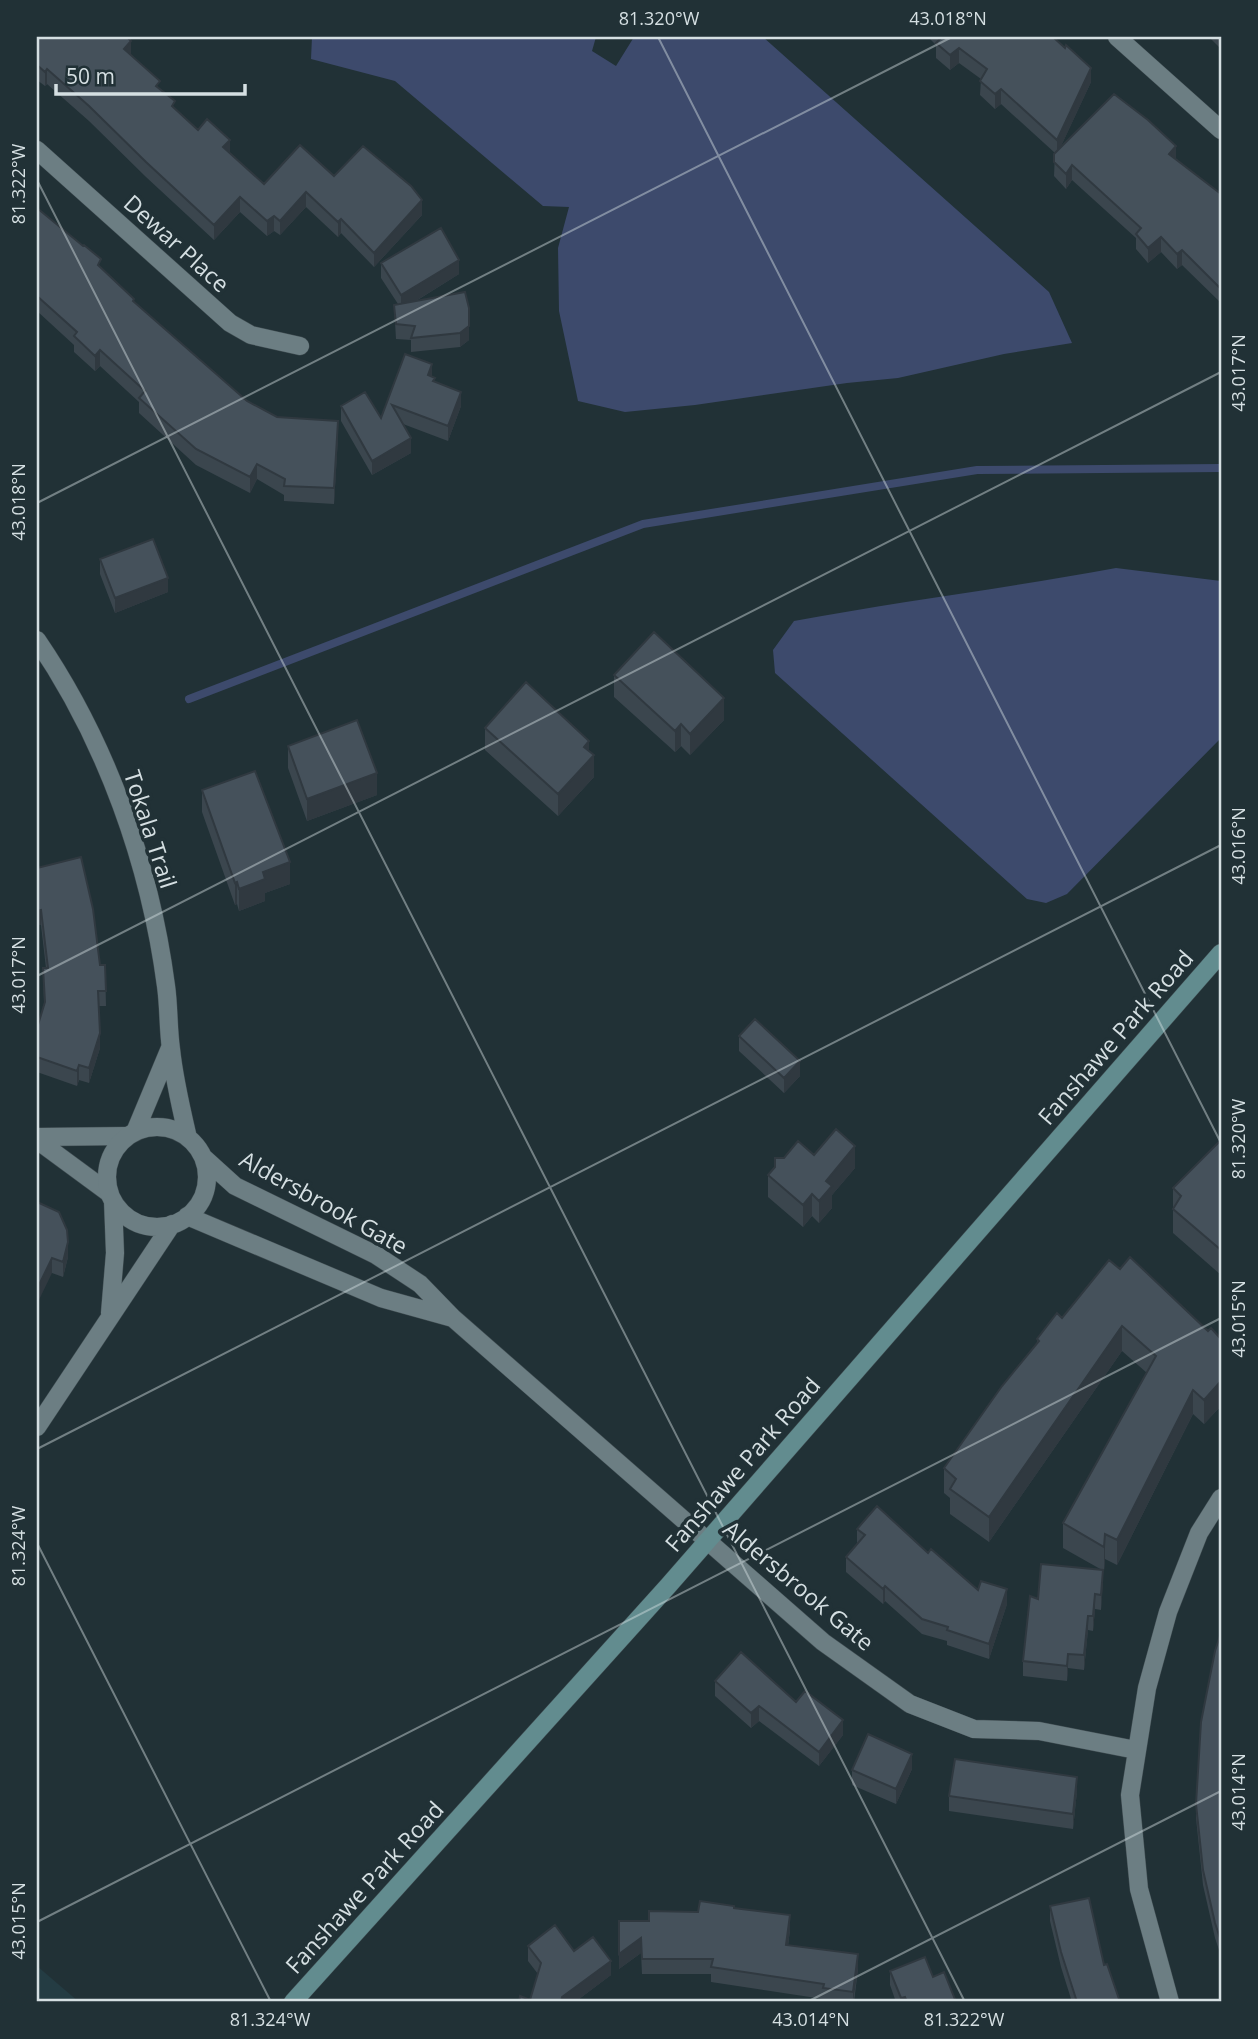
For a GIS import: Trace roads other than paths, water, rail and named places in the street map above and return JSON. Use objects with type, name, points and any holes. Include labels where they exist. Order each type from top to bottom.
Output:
[{"type":"main road","name":"Fanshawe Park Road","points":[[293,2002],[708,1541],[1221,953]]},
{"type":"street","points":[[1117,37],[1221,130]]},
{"type":"street","name":"Dewar Place","points":[[37,150],[230,323],[251,335],[300,346]]},
{"type":"street","name":"Tokala Trail","points":[[37,640],[81,713],[120,801],[138,855],[166,984],[170,1048],[188,1138]]},
{"type":"street","name":"Tokala Trail","points":[[131,1134],[170,1048]]},
{"type":"street","points":[[37,1427],[110,1317],[179,1220],[198,1205],[205,1190],[207,1173],[203,1157],[188,1138],[164,1127],[150,1127],[131,1134],[118,1144],[107,1167],[115,1253],[110,1317]]},
{"type":"street","points":[[37,1138],[131,1134]]},
{"type":"street","points":[[37,1138],[111,1197],[124,1214],[138,1223],[155,1227],[179,1220]]},
{"type":"street","name":"Aldersbrook Gate","points":[[203,1157],[235,1186],[376,1255],[420,1284],[453,1318],[823,1642],[910,1704],[974,1729],[1039,1731],[1136,1750]]},
{"type":"street","name":"Aldersbrook Gate","points":[[179,1220],[381,1298],[453,1318]]},
{"type":"street","points":[[1170,2002],[1139,1889],[1130,1795],[1147,1688],[1168,1612],[1199,1533],[1221,1498]]},
{"type":"water","points":[[312,37],[596,37],[592,51],[616,66],[634,37],[763,37],[1049,292],[1072,343],[1004,354],[898,378],[695,405],[625,412],[578,401],[559,311],[558,248],[569,207],[543,206],[395,81],[311,59]]},
{"type":"water","points":[[1116,568],[1221,581],[1221,738],[1067,894],[1046,903],[1027,899],[775,673],[773,650],[794,621]]},
{"type":"waterway","points":[[189,699],[643,524],[977,470],[1221,468]]}]
